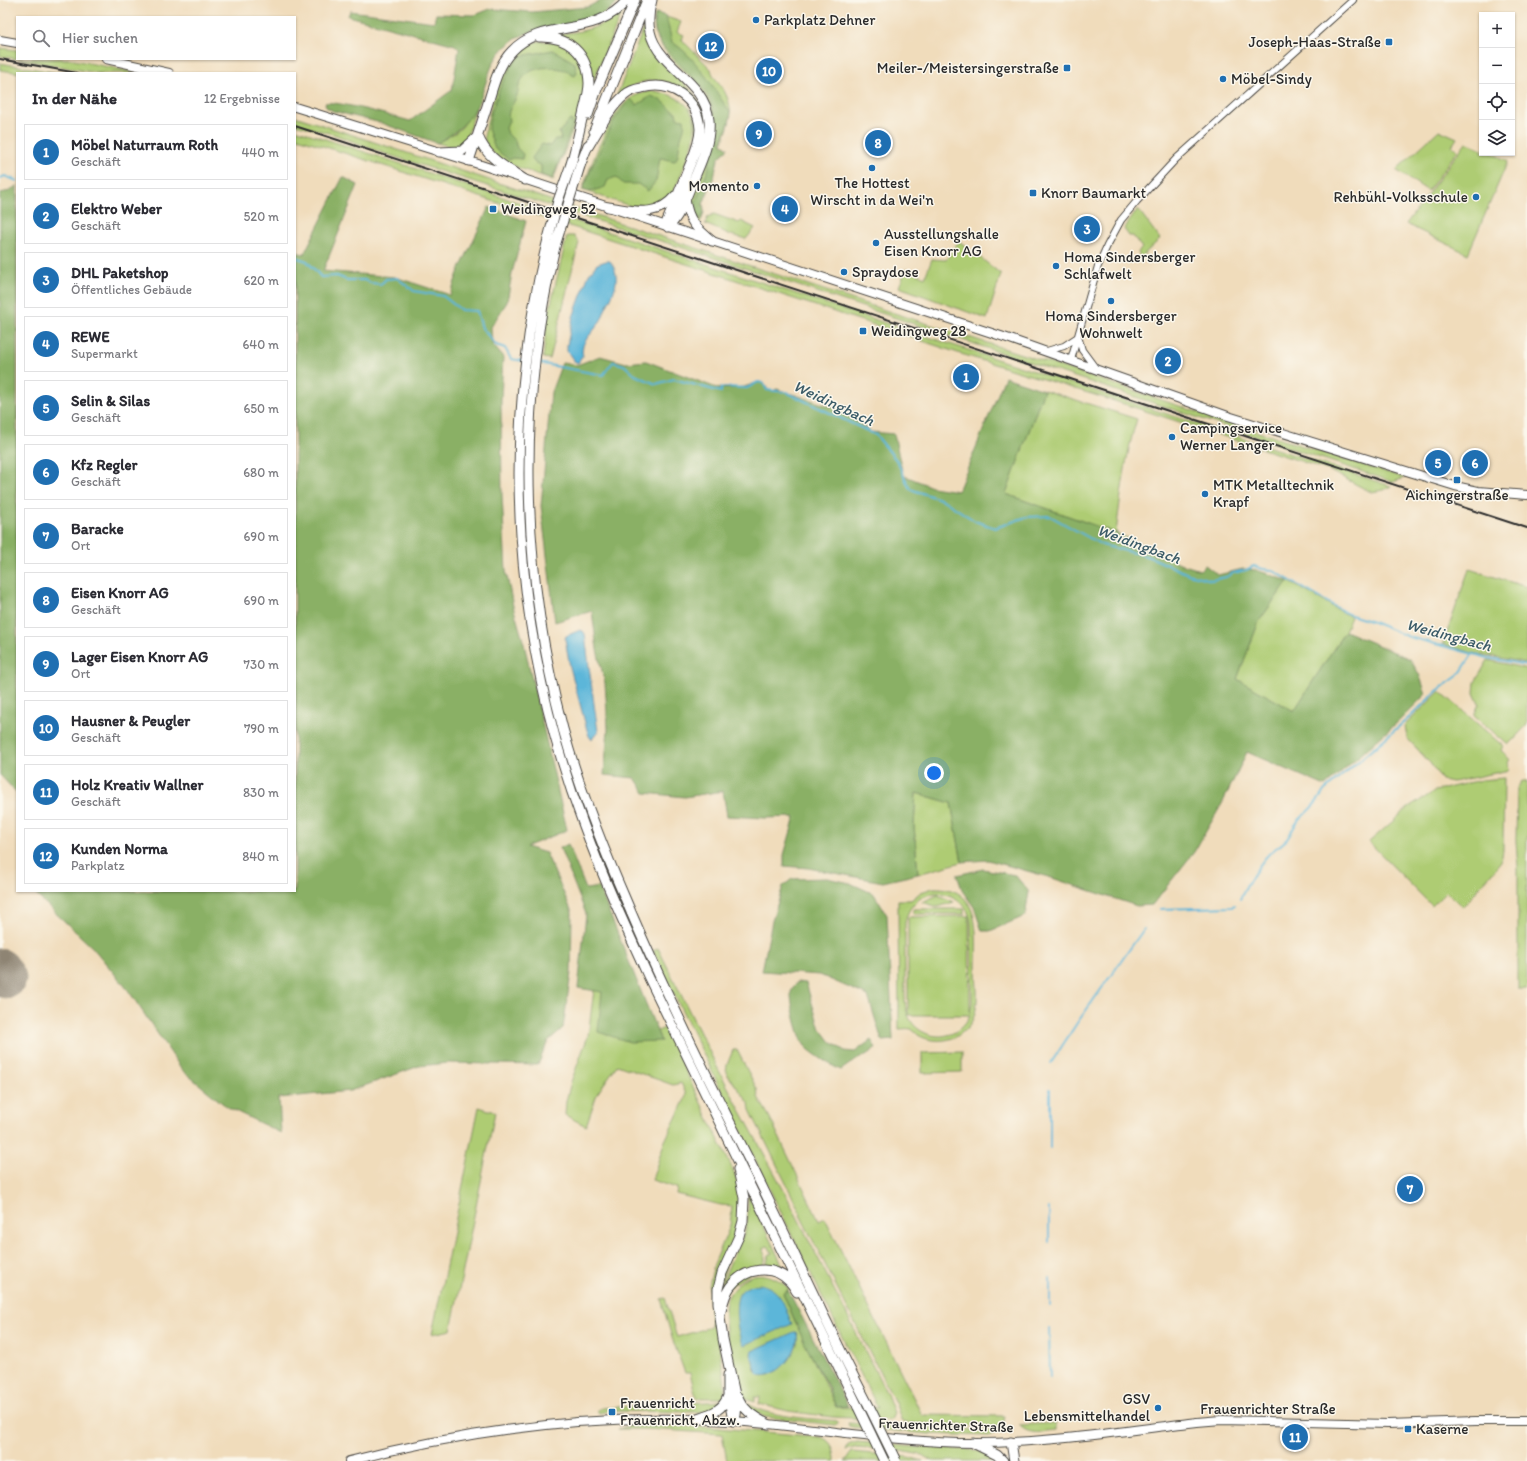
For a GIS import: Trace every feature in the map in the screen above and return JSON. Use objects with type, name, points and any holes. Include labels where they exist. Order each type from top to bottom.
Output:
[{"type":"highway","points":[[468,161],[478,136],[497,76],[505,60],[520,43],[531,37],[549,31],[587,25],[603,19],[627,0]]},
{"type":"highway","points":[[574,152],[597,89],[635,0]]},
{"type":"highway","points":[[647,0],[644,17],[654,45],[661,55],[693,87],[701,98],[709,120],[709,134],[706,152],[674,222],[668,227]]},
{"type":"highway","points":[[586,150],[652,0]]},
{"type":"highway","points":[[531,37],[559,39],[573,47],[582,57],[588,70],[589,84],[574,152],[575,165]]},
{"type":"highway","points":[[668,227],[667,221],[698,144],[700,129],[694,107],[684,96],[674,89],[662,86],[649,86],[626,94],[616,104],[575,165],[534,296],[523,382],[519,437],[521,539],[528,613],[536,656],[558,746],[584,826],[622,919],[652,985],[884,1461]]},
{"type":"highway","points":[[439,152],[462,151],[478,136]]},
{"type":"highway","points":[[478,136],[482,145],[490,156],[525,180]]},
{"type":"highway","points":[[608,207],[646,212],[655,211],[669,203],[680,191]]},
{"type":"highway","points":[[685,199],[688,214],[692,222],[712,241]]},
{"type":"highway","points":[[552,241],[550,270],[536,350],[530,416],[529,464],[531,537],[542,634],[558,707],[576,771],[605,851],[665,990],[896,1461]]},
{"type":"highway","points":[[733,1421],[737,1410],[732,1393],[718,1303],[720,1282],[724,1267],[741,1229],[744,1214],[743,1191],[735,1156]]},
{"type":"highway","points":[[720,1316],[726,1293],[738,1278],[747,1273],[758,1270],[769,1270],[777,1273],[790,1282],[818,1325]]},
{"type":"highway","points":[[694,1419],[720,1408],[732,1393]]},
{"type":"highway","points":[[732,1393],[743,1407],[754,1416],[768,1424]]},
{"type":"highway","points":[[1011,1442],[1014,1461]]},
{"type":"highway","points":[[973,1443],[997,1455],[1003,1461]]},
{"type":"main road","points":[[0,40],[16,43]]},
{"type":"main road","points":[[110,60],[164,72]]},
{"type":"main road","points":[[296,107],[468,161],[1047,351],[1228,416],[1455,486],[1478,491],[1527,495]]},
{"type":"main road","name":"Frauenrichter Straße","points":[[349,1461],[431,1442],[513,1428],[594,1420],[655,1418],[733,1421],[886,1438],[973,1443],[1050,1440],[1221,1420],[1388,1424],[1527,1421]]},
{"type":"street","points":[[1071,360],[1098,266],[1121,220],[1176,159],[1353,0]]},
{"type":"street","points":[[1047,351],[1064,346],[1078,336]]},
{"type":"street","points":[[1078,336],[1082,350],[1096,369]]},
{"type":"green space","points":[[601,0],[619,1],[604,14],[590,20],[540,29],[516,39],[504,48],[494,61],[477,106],[469,118],[460,128],[437,143],[381,123],[333,111],[326,107],[325,103],[341,104],[410,121],[452,90],[459,49],[455,45],[348,16],[350,11],[434,22],[436,14],[475,15],[490,9],[532,12],[588,7]]},
{"type":"green space","points":[[623,11],[592,84],[590,66],[584,52],[579,46],[566,37],[557,34],[576,32],[592,28],[615,17]]},
{"type":"green space","points":[[655,13],[681,22],[677,32],[684,35],[681,39],[711,69],[729,102],[730,115],[728,128],[722,143],[728,148],[718,159],[714,176],[703,204],[704,212],[700,223],[693,213],[691,202],[692,196],[705,167],[714,134],[710,104],[696,83],[662,47],[654,25]]},
{"type":"green space","points":[[656,13],[666,16],[672,42],[681,48],[697,65],[731,114],[721,143],[728,148],[718,159],[714,176],[703,204],[704,212],[702,219],[695,216],[692,210],[708,170],[716,132],[714,114],[710,100],[705,91],[662,45],[655,30],[654,22]]},
{"type":"green space","points":[[644,27],[648,41],[655,54],[664,65],[694,94],[700,103],[705,119],[703,145],[699,158],[677,206],[699,152],[693,99],[680,88],[672,84],[646,81],[626,91],[615,100]]},
{"type":"green space","points":[[538,41],[558,42],[573,51],[581,62],[586,83],[579,115],[553,180],[512,165],[502,159],[493,153],[487,145],[484,136],[496,90],[506,68],[512,58],[519,51]]},
{"type":"green space","points":[[0,48],[16,50],[16,59],[0,56]]},
{"type":"green space","points":[[553,50],[575,63],[577,73],[575,76],[562,69],[541,68],[529,72],[524,77],[520,83],[518,94],[509,110],[509,121],[506,128],[508,134],[515,141],[517,148],[523,154],[522,159],[513,158],[509,160],[495,149],[488,129],[491,113],[501,85],[509,72],[510,67],[520,56]]},
{"type":"green space","points":[[24,60],[74,60],[134,72],[91,72]]},
{"type":"green space","points":[[0,63],[56,72],[16,72],[0,70]]},
{"type":"green space","points":[[655,91],[672,96],[684,103],[691,111],[694,121],[695,132],[688,158],[679,181],[671,195],[661,204],[640,208],[582,190],[596,153],[615,115],[631,98],[646,92]]},
{"type":"green space","points":[[651,96],[663,101],[676,112],[677,118],[684,119],[684,128],[675,161],[660,158],[656,181],[648,191],[638,184],[623,184],[616,177],[608,180],[605,187],[594,190],[583,189],[614,120],[631,99],[637,105]]},
{"type":"green space","points":[[477,105],[467,137],[462,145],[452,147],[437,143],[455,133],[462,127]]},
{"type":"green space","points":[[296,116],[1239,426],[1405,478],[1393,482],[696,252],[383,153],[336,135],[296,124]]},
{"type":"green space","points":[[570,120],[573,124],[553,178],[541,175],[541,165],[535,163],[532,158],[542,144],[550,146],[555,139],[561,139],[559,132]]},
{"type":"green space","points":[[296,129],[925,336],[1391,486],[1384,490],[1371,492],[1328,470],[899,333],[296,137]]},
{"type":"green space","points":[[1439,130],[1457,138],[1452,146],[1458,150],[1428,191],[1396,170]]},
{"type":"green space","points":[[1466,142],[1479,148],[1479,156],[1497,156],[1508,161],[1468,254],[1406,224]]},
{"type":"green space","points":[[343,177],[358,185],[323,271],[395,277],[450,295],[458,273],[489,207],[526,221],[512,273],[507,302],[491,327],[492,344],[503,357],[501,400],[502,495],[506,571],[513,606],[524,644],[567,830],[526,847],[546,853],[572,912],[571,973],[563,1028],[548,1041],[538,1065],[448,1063],[419,1066],[350,1091],[279,1098],[281,1133],[227,1107],[183,1071],[128,990],[93,948],[33,892],[296,892],[296,252],[304,254]]},
{"type":"green space","points":[[16,186],[16,792],[0,775],[0,193],[10,191]]},
{"type":"green space","points":[[1138,209],[1160,239],[1140,258],[1138,252],[1142,248],[1133,236],[1129,236],[1124,229]]},
{"type":"green space","points":[[714,214],[739,223],[741,221],[755,228],[746,239],[731,235],[705,224],[708,217]]},
{"type":"green space","points":[[567,236],[574,236],[579,242],[550,359],[543,358],[547,320]]},
{"type":"green space","points":[[959,241],[1001,274],[987,319],[899,287],[906,269],[925,277],[932,259],[946,260]]},
{"type":"green space","points":[[600,356],[626,363],[646,361],[719,389],[744,387],[759,382],[764,383],[768,390],[773,391],[777,389],[841,410],[871,432],[894,434],[903,475],[932,487],[958,491],[1005,377],[1044,390],[1006,494],[1116,533],[1184,565],[1200,570],[1205,565],[1218,575],[1243,569],[1256,570],[1288,581],[1259,621],[1237,679],[1294,711],[1345,631],[1410,659],[1419,674],[1426,694],[1400,720],[1325,786],[1247,752],[1223,802],[1194,852],[1152,905],[1137,906],[1052,878],[988,860],[962,862],[951,803],[916,793],[914,826],[918,874],[883,882],[808,868],[784,866],[784,855],[795,817],[765,818],[727,816],[723,791],[685,797],[645,793],[635,778],[604,775],[608,729],[605,683],[597,650],[592,611],[555,622],[541,506],[551,392],[562,363],[577,365]]},
{"type":"green space","points":[[1044,390],[1137,419],[1126,461],[1116,533],[1006,494]]},
{"type":"green space","points":[[1469,569],[1527,587],[1527,663],[1473,653],[1443,644]]},
{"type":"green space","points":[[1288,581],[1351,617],[1345,631],[1294,711],[1237,679],[1259,621]]},
{"type":"green space","points":[[1488,660],[1527,669],[1527,725],[1508,745],[1474,715],[1479,704],[1474,693],[1475,682]]},
{"type":"green space","points":[[1440,691],[1503,746],[1501,750],[1510,760],[1508,762],[1509,770],[1453,782],[1442,780],[1430,763],[1407,738],[1405,725]]},
{"type":"green space","points":[[1504,778],[1503,850],[1501,862],[1463,907],[1446,892],[1432,906],[1369,842],[1407,809],[1435,791],[1481,780]]},
{"type":"green space","points":[[1522,781],[1527,781],[1527,989],[1518,989],[1518,868],[1516,841],[1517,788]]},
{"type":"green space","points":[[916,793],[951,803],[962,862],[918,874],[914,826]]},
{"type":"green space","points":[[568,844],[586,889],[599,887],[661,1041],[630,1042],[598,1032],[602,992],[578,988],[586,914],[560,848]]},
{"type":"green space","points":[[983,869],[1015,875],[1029,892],[1025,916],[990,931],[982,931],[974,907],[963,892],[957,875]]},
{"type":"green space","points":[[827,878],[850,883],[874,894],[887,915],[893,1040],[882,1041],[868,996],[820,975],[762,971],[772,921],[783,886],[792,879]]},
{"type":"green space","points":[[933,888],[949,890],[961,895],[969,904],[976,928],[977,994],[975,1013],[973,1019],[962,1033],[956,1037],[944,1040],[926,1039],[911,1029],[899,1029],[898,900],[911,900],[921,892]],"holes":[[[936,893],[949,895],[960,902],[968,912],[970,918],[972,1003],[970,1013],[969,916],[908,917],[908,1015],[905,1003],[905,924],[908,912],[911,907],[924,896]],[[908,1015],[970,1015],[959,1029],[951,1034],[942,1036],[931,1035],[917,1028],[910,1020]]]},
{"type":"green space","points":[[938,895],[954,902],[938,907],[922,902]]},
{"type":"green space","points":[[913,909],[964,909],[964,914],[913,914]]},
{"type":"green space","points":[[658,948],[718,1069],[782,1187],[887,1394],[894,1413],[891,1420],[832,1417],[788,1411],[759,1404],[760,1397],[755,1397],[755,1402],[742,1398],[726,1333],[725,1307],[729,1295],[740,1282],[751,1276],[766,1275],[781,1282],[789,1289],[783,1293],[796,1324],[836,1407],[878,1408],[653,951]],"holes":[[[797,1335],[797,1345],[778,1370],[755,1371],[751,1352]]]},
{"type":"green space","points":[[797,982],[806,983],[819,1026],[831,1042],[845,1051],[855,1052],[871,1040],[876,1048],[841,1070],[808,1049],[800,1036],[792,1004],[791,992]]},
{"type":"green space","points":[[594,990],[602,991],[661,1041],[657,1031],[665,1028],[734,1172],[740,1191],[741,1216],[715,1301],[715,1318],[725,1384],[724,1398],[698,1398],[695,1393],[690,1373],[685,1373],[672,1338],[661,1299],[665,1298],[677,1337],[711,1327],[709,1286],[714,1264],[730,1226],[732,1206],[721,1205],[676,1194],[677,1188],[652,1180],[664,1143],[685,1099],[686,1094],[681,1083],[673,1085],[617,1065],[597,1094],[586,1126],[565,1115],[566,1101],[571,1082],[588,1036]]},
{"type":"green space","points":[[733,1050],[737,1050],[757,1089],[758,1097],[770,1118],[819,1221],[825,1218],[922,1415],[1004,1416],[1001,1427],[902,1422],[887,1386],[800,1215],[801,1214],[750,1110],[749,1103],[726,1073],[727,1065]]},
{"type":"green space","points":[[962,1052],[962,1072],[922,1073],[922,1053]]},
{"type":"green space","points":[[479,1107],[495,1112],[451,1330],[432,1334]]},
{"type":"green space","points":[[748,1194],[789,1279],[766,1266],[769,1255],[772,1253],[767,1246],[764,1248],[765,1260],[763,1265],[723,1291],[724,1278],[745,1231],[748,1212]]},
{"type":"green space","points":[[788,1290],[848,1406],[836,1407],[828,1387],[804,1342],[783,1293]]},
{"type":"green space","points":[[722,1401],[709,1411],[699,1412],[609,1411],[599,1413],[597,1410],[602,1408]]},
{"type":"green space","points":[[745,1402],[754,1407],[777,1414],[837,1421],[839,1423],[835,1425],[766,1417],[753,1411]]},
{"type":"green space","points":[[848,1423],[997,1432],[989,1436],[928,1434],[853,1427],[849,1426]]},
{"type":"green space","points":[[1056,1423],[1056,1431],[1041,1432],[1027,1431],[1019,1425]]},
{"type":"green space","points":[[634,1425],[707,1427],[821,1437],[828,1441],[832,1446],[835,1461],[727,1461],[722,1434],[648,1429],[618,1429]]},
{"type":"green space","points":[[857,1442],[927,1448],[975,1450],[989,1455],[998,1461],[932,1461],[922,1455],[900,1451],[858,1447],[846,1450],[848,1445]]},
{"type":"green space","points":[[852,1452],[908,1457],[923,1461],[845,1461]]},
{"type":"water","points":[[610,261],[616,274],[614,292],[601,319],[584,343],[582,351],[583,356],[578,363],[574,361],[567,351],[573,317],[589,274],[597,264]]},
{"type":"water","points":[[580,630],[585,634],[598,731],[592,740],[587,730],[570,667],[565,639],[566,636]]},
{"type":"water","points":[[759,1284],[773,1289],[784,1304],[792,1324],[744,1345],[739,1335],[738,1328],[736,1312],[738,1298],[744,1289]]},
{"type":"water","points":[[796,1332],[797,1339],[796,1347],[786,1363],[771,1374],[764,1376],[757,1374],[751,1355],[752,1351]]},
{"type":"waterway","name":"Weidingbach","points":[[0,178],[5,176],[16,181]]},
{"type":"waterway","name":"Weidingbach","points":[[296,257],[307,261],[321,277],[337,276],[347,280],[364,280],[371,283],[381,284],[386,279],[397,278],[414,291],[443,296],[461,310],[477,311],[482,328],[496,345],[505,348],[511,359],[524,361]]},
{"type":"waterway","name":"Weidingbach","points":[[538,363],[603,375],[613,362],[624,365],[635,375],[656,384],[674,379],[721,392],[721,388],[725,387],[747,388],[758,382],[763,383],[767,390],[786,392],[876,435],[897,461],[910,489],[943,500],[975,521],[995,528],[1026,517],[1050,516],[1102,545],[1150,557],[1188,574],[1212,580],[1226,577],[1254,566],[1272,570],[1348,614],[1373,622],[1409,637],[1488,658],[1527,665]]},
{"type":"waterway","points":[[1240,899],[1252,876],[1260,865],[1270,853],[1287,839],[1298,821],[1316,803],[1324,791],[1411,716],[1437,691],[1459,675],[1472,655]]},
{"type":"waterway","points":[[1160,909],[1232,907],[1234,905]]},
{"type":"waterway","points":[[1051,1063],[1077,1023],[1144,929]]},
{"type":"waterway","points":[[1050,1089],[1050,1148]]},
{"type":"waterway","points":[[1049,1208],[1049,1242]]},
{"type":"waterway","points":[[1050,1278],[1050,1306]]},
{"type":"waterway","points":[[1049,1328],[1050,1377]]},
{"type":"runway","points":[[0,969],[6,978]]},
{"type":"railway","points":[[0,59],[72,72]]},
{"type":"railway","points":[[296,126],[1527,528]]},
{"type":"place","name":"Parkplatz Dehner","points":[[756,20]]},
{"type":"place","name":"Joseph-Haas-Straße","points":[[1389,42]]},
{"type":"place","name":"Kunden Norma","points":[[711,46]]},
{"type":"place","name":"Meiler-/Meistersingerstraße","points":[[1067,68]]},
{"type":"place","name":"Hausner & Peugler","points":[[769,71]]},
{"type":"place","name":"Möbel-Sindy","points":[[1223,79]]},
{"type":"place","name":"Lager Eisen Knorr AG","points":[[759,134]]},
{"type":"place","name":"Eisen Knorr AG","points":[[878,143]]},
{"type":"place","name":"The Hottest Wirscht in da Wei'n","points":[[872,168]]},
{"type":"place","name":"Momento","points":[[757,186]]},
{"type":"place","name":"Knorr Baumarkt","points":[[1033,193]]},
{"type":"place","name":"Rehbühl-Volksschule","points":[[1476,197]]},
{"type":"place","name":"Weidingweg 52","points":[[493,209]]},
{"type":"place","name":"REWE","points":[[785,209]]},
{"type":"place","name":"DHL Paketshop","points":[[1087,229]]},
{"type":"place","name":"Ausstellungshalle Eisen Knorr AG","points":[[876,243]]},
{"type":"place","name":"Homa Sindersberger Schlafwelt","points":[[1056,266]]},
{"type":"place","name":"Spraydose","points":[[844,272]]},
{"type":"place","name":"Homa Sindersberger Wohnwelt","points":[[1111,301]]},
{"type":"place","name":"Weidingweg 28","points":[[863,331]]},
{"type":"place","name":"Elektro Weber","points":[[1168,361]]},
{"type":"place","name":"Möbel Naturraum Roth","points":[[966,377]]},
{"type":"place","name":"Campingservice Werner Langer","points":[[1172,437]]},
{"type":"place","name":"Selin & Silas","points":[[1438,463]]},
{"type":"place","name":"Kfz Regler","points":[[1475,463]]},
{"type":"place","name":"Aichingerstraße","points":[[1457,480]]},
{"type":"place","name":"MTK Metalltechnik Krapf","points":[[1205,494]]},
{"type":"place","name":"Baracke","points":[[1410,1189]]},
{"type":"place","name":"GSV Lebensmittelhandel","points":[[1158,1408]]},
{"type":"place","name":"Frauenricht Frauenricht, Abzw.","points":[[612,1412]]},
{"type":"place","name":"Kaserne","points":[[1408,1429]]},
{"type":"place","name":"Holz Kreativ Wallner","points":[[1295,1437]]}]
